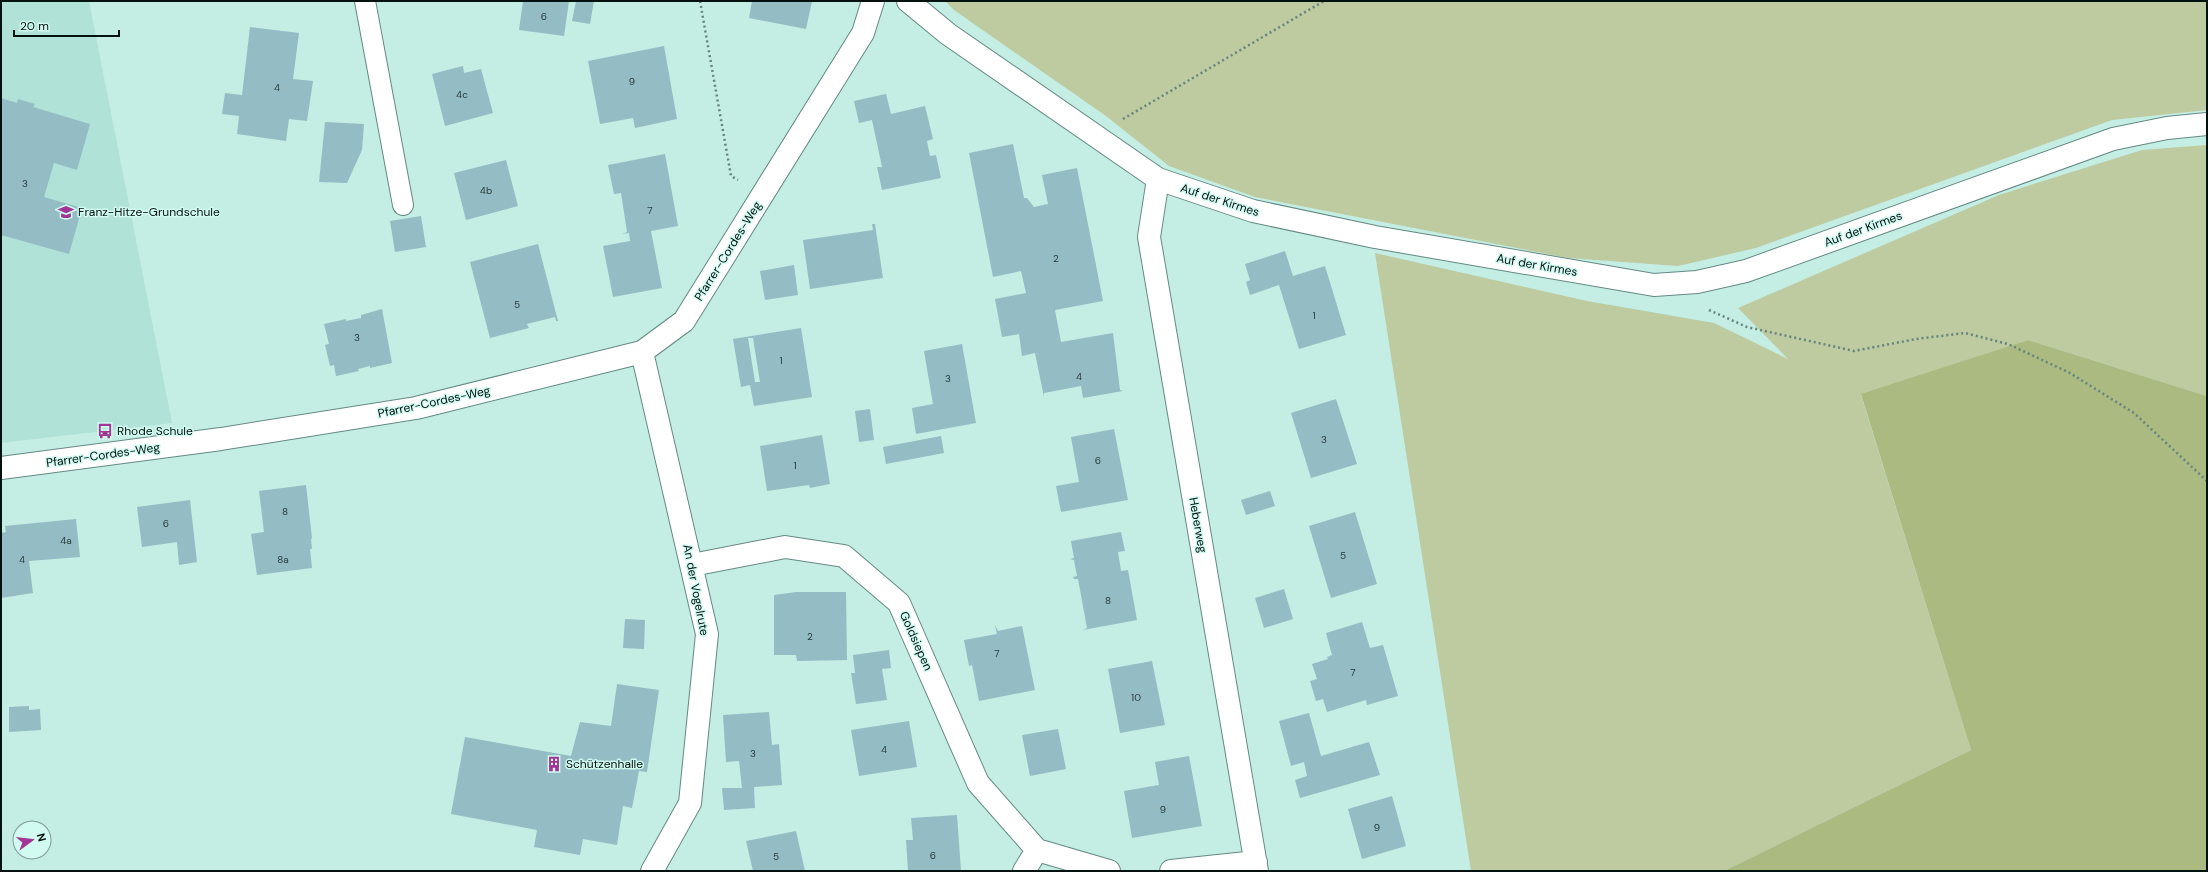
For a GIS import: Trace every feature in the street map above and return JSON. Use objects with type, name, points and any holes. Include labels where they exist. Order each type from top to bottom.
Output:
[{"type":"street","name":"Pfarrer-Cordes-Weg","points":[[1,468],[221,439],[416,408],[642,352],[684,320],[862,33],[873,1]]},
{"type":"street","name":"Auf der Kirmes","points":[[908,1],[948,34],[1096,135],[1158,180],[1253,211],[1375,237],[1654,285],[1697,282],[1746,271],[2113,139],[2167,128],[2207,124]]},
{"type":"street","name":"Heberweg","points":[[1158,180],[1149,237],[1256,866]]},
{"type":"street","name":"An der Vogelrute","points":[[642,352],[707,634],[690,803],[652,871]]},
{"type":"street","name":"Goldsiepen","points":[[692,565],[785,547],[844,556],[900,603],[978,783],[1037,850]]},
{"type":"street","points":[[1024,871],[1037,850],[1109,871]]},
{"type":"street","points":[[1171,871],[1256,866]]},
{"type":"lane","points":[[365,1],[403,205]]},
{"type":"path","name":"Pfarrer-Cordes-Weg","points":[[700,1],[731,176],[763,194]]},
{"type":"path","points":[[1096,135],[1324,1]]},
{"type":"path","points":[[1704,308],[1747,327],[1854,351],[1916,339],[1965,333],[2008,344],[2070,373],[2134,413],[2207,481]]},
{"type":"shaded area","name":"Franz-Hitze-Grundschule","points":[[1,1],[89,1],[172,423],[1,443]]},
{"type":"shaded area","points":[[945,1],[2207,1],[2207,110],[2112,120],[1756,248],[1678,266],[1568,258],[1255,197],[1169,166],[1106,116],[954,10]]},
{"type":"shaded area","points":[[2207,145],[2207,396],[2028,340],[1861,395],[1971,750],[1724,871],[1471,871],[1375,253],[1587,301],[1714,323],[1788,359],[1738,308],[1999,195],[2142,150]]},
{"type":"green space","points":[[2028,340],[2207,396],[2207,871],[1724,871],[1971,750],[1861,394]]},
{"type":"building","points":[[523,1],[569,1],[564,36],[519,30]]},
{"type":"building","points":[[576,1],[594,1],[590,24],[572,21]]},
{"type":"building","points":[[752,1],[812,1],[806,29],[749,18]]},
{"type":"building","points":[[250,27],[299,33],[293,79],[313,81],[307,121],[289,119],[286,141],[237,134],[239,116],[222,114],[225,93],[242,95]]},
{"type":"building","points":[[664,46],[677,119],[635,128],[633,118],[600,124],[588,61]]},
{"type":"building","points":[[463,66],[464,73],[481,69],[493,113],[445,126],[432,74]]},
{"type":"building","points":[[886,94],[891,114],[925,106],[933,139],[927,141],[930,156],[936,155],[941,178],[882,190],[877,167],[882,167],[872,120],[859,123],[854,101]]},
{"type":"building","points":[[1,98],[17,103],[18,99],[35,104],[33,107],[90,124],[77,170],[54,163],[44,197],[82,208],[69,254],[1,235]]},
{"type":"building","points":[[325,122],[364,124],[362,150],[347,183],[319,182]]},
{"type":"building","points":[[1013,144],[1024,198],[1027,198],[1034,207],[1048,204],[1042,175],[1077,168],[1103,301],[1055,310],[1061,342],[1113,333],[1120,390],[1123,391],[1083,398],[1081,386],[1044,393],[1044,397],[1035,353],[1022,356],[1019,334],[1002,337],[995,299],[1026,293],[1021,271],[993,277],[969,153]]},
{"type":"building","points":[[665,154],[678,226],[651,231],[662,288],[613,297],[603,246],[630,241],[629,233],[622,234],[627,232],[621,193],[614,194],[608,165]]},
{"type":"building","points":[[506,160],[518,206],[466,220],[454,173]]},
{"type":"building","points":[[421,216],[426,247],[395,252],[390,221]]},
{"type":"building","points":[[872,224],[875,224],[883,278],[810,289],[803,240],[873,230]]},
{"type":"building","points":[[538,244],[558,321],[556,321],[555,317],[527,324],[529,328],[490,338],[470,262]]},
{"type":"building","points":[[1285,251],[1293,276],[1325,266],[1346,335],[1299,349],[1279,285],[1250,295],[1246,282],[1250,280],[1245,264]]},
{"type":"building","points":[[794,265],[798,295],[765,300],[760,271]]},
{"type":"building","points":[[382,309],[392,363],[370,368],[370,366],[358,369],[359,371],[336,376],[334,365],[330,366],[325,345],[329,344],[324,324],[346,319],[346,321],[361,318],[361,315]]},
{"type":"building","points":[[801,328],[812,397],[754,406],[750,385],[741,387],[733,339]],"holes":[[[748,338],[753,338],[760,382],[755,382]]]},
{"type":"building","points":[[962,344],[976,423],[916,434],[912,408],[933,404],[924,351]]},
{"type":"building","points":[[1336,399],[1357,464],[1311,478],[1291,413]]},
{"type":"building","points":[[870,409],[874,440],[859,442],[855,411]]},
{"type":"building","points":[[1114,429],[1128,500],[1061,512],[1056,486],[1079,482],[1071,437]]},
{"type":"building","points":[[822,435],[830,484],[810,488],[809,485],[767,491],[760,446]]},
{"type":"building","points":[[941,436],[944,453],[886,464],[883,447]]},
{"type":"building","points":[[306,485],[312,538],[312,549],[310,549],[312,568],[257,575],[251,534],[264,532],[259,491]]},
{"type":"building","points":[[1270,491],[1275,506],[1246,515],[1241,500]]},
{"type":"building","points":[[190,500],[197,562],[179,565],[177,542],[142,547],[137,507]]},
{"type":"building","points":[[1355,512],[1377,584],[1331,598],[1309,526]]},
{"type":"building","points":[[76,519],[80,557],[29,561],[33,593],[1,598],[1,533],[6,532],[5,526]]},
{"type":"building","points":[[1121,532],[1125,551],[1118,552],[1121,571],[1128,570],[1137,620],[1083,630],[1087,628],[1078,579],[1074,579],[1073,577],[1077,576],[1074,560],[1070,559],[1074,558],[1071,541]]},
{"type":"building","points":[[1284,589],[1293,619],[1264,628],[1255,598]]},
{"type":"building","points":[[796,592],[846,592],[847,660],[797,661],[796,655],[774,655],[774,595]]},
{"type":"building","points":[[625,619],[645,620],[644,649],[623,648]]},
{"type":"building","points":[[1362,622],[1370,648],[1383,645],[1398,696],[1367,705],[1366,700],[1327,712],[1323,699],[1316,701],[1310,681],[1317,679],[1312,664],[1328,659],[1327,657],[1332,655],[1326,633]]},
{"type":"building","points":[[995,625],[998,631],[1022,626],[1035,690],[979,701],[972,665],[969,666],[964,640],[997,634]]},
{"type":"building","points":[[889,650],[891,668],[882,669],[887,700],[856,704],[851,673],[855,673],[853,655]]},
{"type":"building","points":[[1152,661],[1165,725],[1120,733],[1108,669]]},
{"type":"building","name":"Schützenhalle","points":[[617,684],[659,690],[647,772],[639,771],[632,808],[623,806],[617,845],[583,839],[580,855],[534,847],[537,830],[451,814],[465,737],[571,756],[580,722],[611,726]]},
{"type":"building","points":[[29,706],[29,710],[40,709],[41,730],[9,732],[9,707]]},
{"type":"building","points":[[769,712],[772,745],[779,744],[782,785],[754,787],[755,808],[724,810],[722,788],[742,788],[739,761],[726,762],[723,715]]},
{"type":"building","points":[[1309,713],[1321,756],[1369,742],[1380,775],[1300,798],[1295,780],[1307,776],[1304,762],[1291,766],[1279,721]]},
{"type":"building","points":[[909,721],[917,767],[859,776],[851,730]]},
{"type":"building","points":[[1058,729],[1066,769],[1030,776],[1022,735]]},
{"type":"building","points":[[1189,756],[1202,826],[1132,838],[1124,791],[1159,785],[1155,762]]},
{"type":"building","points":[[1392,796],[1406,846],[1362,859],[1348,809]]},
{"type":"building","points":[[957,815],[961,871],[908,871],[906,840],[913,840],[911,818]]},
{"type":"building","points":[[796,831],[805,871],[753,871],[746,841]]},
{"type":"place","name":"Franz-Hitze-Grundschule","points":[[66,212]]},
{"type":"place","name":"Rhode Schule","points":[[105,431]]},
{"type":"place","name":"Schützenhalle","points":[[554,764]]}]
